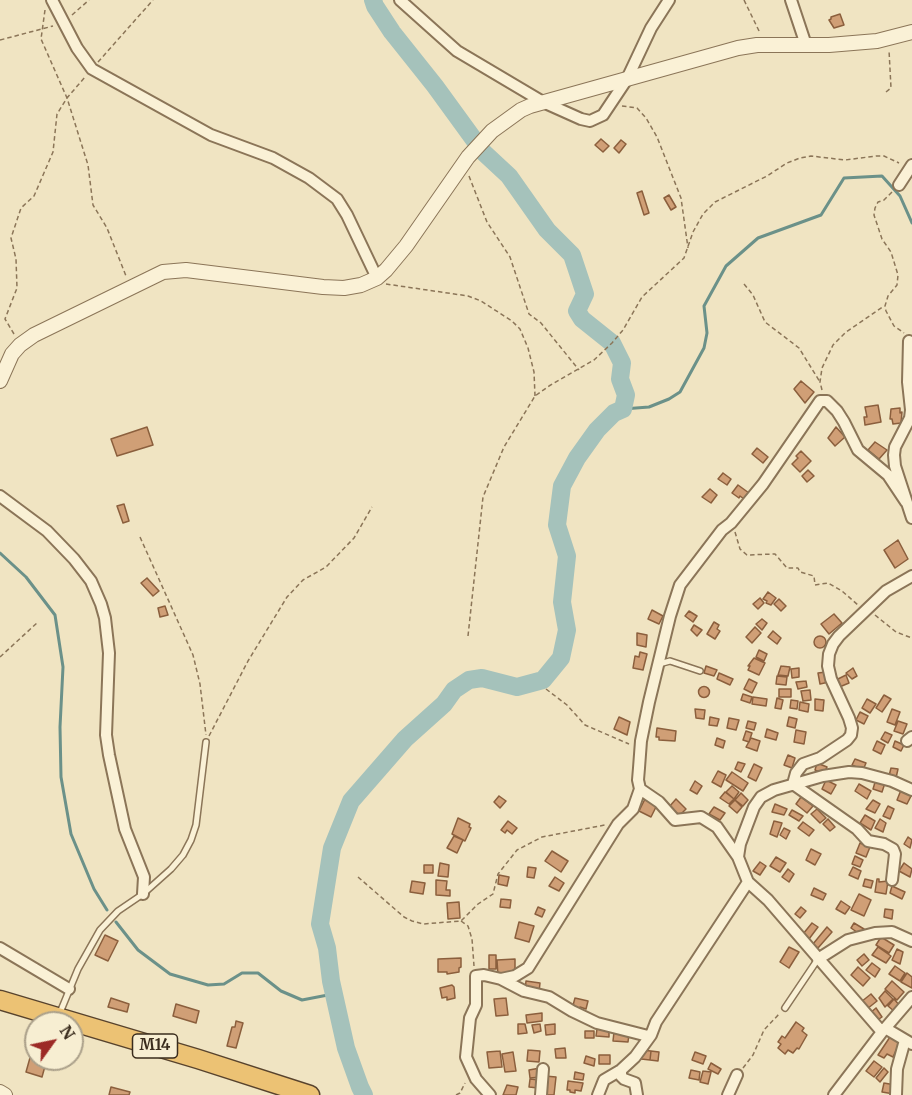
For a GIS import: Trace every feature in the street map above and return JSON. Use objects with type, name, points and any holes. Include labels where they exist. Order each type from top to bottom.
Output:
[{"type":"highway","name":"M14","points":[[0,1000],[38,1011]]},
{"type":"highway","name":"M14","points":[[84,1025],[310,1095]]},
{"type":"street","points":[[400,0],[457,51],[543,102],[590,121],[598,118],[607,110],[627,79],[651,28],[669,0]]},
{"type":"street","points":[[790,0],[806,45]]},
{"type":"street","points":[[49,3],[92,69],[201,129],[273,158],[309,178],[337,200],[347,215],[372,280]]},
{"type":"street","points":[[0,381],[12,354],[34,335],[163,272],[186,270],[344,288],[372,280],[386,270],[406,246],[464,164],[492,131],[521,110],[716,53],[769,45],[877,41],[912,32]]},
{"type":"street","points":[[899,185],[908,165]]},
{"type":"street","points":[[909,341],[910,418],[895,447],[894,455],[895,466],[912,518]]},
{"type":"street","points":[[501,979],[515,976],[528,968],[618,824],[633,809],[640,789],[638,780],[640,750],[670,616],[680,585],[722,530],[763,484],[820,400],[827,401],[844,422],[858,450],[888,475],[906,502]]},
{"type":"street","points":[[0,496],[47,531],[74,559],[91,581],[101,604],[109,653],[106,735],[125,828],[144,877],[143,894]]},
{"type":"street","points":[[793,784],[796,772],[803,764],[820,758],[851,735],[852,728],[849,718],[831,679],[828,666],[829,654],[839,636],[886,591],[912,576]]},
{"type":"street","points":[[738,857],[744,832],[754,807],[761,797],[774,790],[823,776],[855,772],[892,781],[912,790]]},
{"type":"street","points":[[793,784],[857,829],[868,841],[884,844],[892,849],[895,854],[892,880]]},
{"type":"street","points":[[640,789],[659,802],[675,820],[693,816],[708,820],[724,836],[738,857],[748,882],[768,900],[818,959],[884,1030],[909,1042],[897,1069],[897,1095]]},
{"type":"street","points":[[598,1095],[604,1080],[621,1070],[635,1057],[748,882]]},
{"type":"street","points":[[818,959],[848,940],[875,933],[892,933],[912,941]]},
{"type":"street","points":[[0,948],[69,989]]},
{"type":"street","points":[[490,1095],[473,1073],[466,1057],[470,1018],[476,1005],[476,976],[484,975],[501,979],[524,991],[549,997],[597,1023],[648,1036]]},
{"type":"street","points":[[834,1095],[912,997]]},
{"type":"street","points":[[541,1095],[543,1069]]},
{"type":"street","points":[[621,1070],[621,1076],[637,1086],[637,1095]]},
{"type":"street","points":[[728,1095],[737,1075]]},
{"type":"street","points":[[0,1092],[5,1095]]},
{"type":"lane","points":[[658,666],[661,662],[670,661],[700,671]]},
{"type":"lane","points":[[60,1011],[69,989],[100,930],[118,911],[143,894],[171,869],[183,855],[196,825],[206,742]]},
{"type":"lane","points":[[785,1008],[818,959]]},
{"type":"path","points":[[0,40],[63,22],[89,0]]},
{"type":"path","points":[[20,345],[5,319],[16,288],[16,259],[11,238],[21,208],[34,196],[53,152],[57,114],[67,98],[153,0]]},
{"type":"path","points":[[744,0],[758,31],[769,45]]},
{"type":"path","points":[[49,3],[41,29],[41,39],[67,98],[88,165],[93,205],[106,228],[130,287]]},
{"type":"path","points":[[886,92],[891,87],[889,51],[892,38]]},
{"type":"path","points":[[607,110],[616,106],[637,108],[646,118],[672,170],[681,198],[688,249]]},
{"type":"path","points":[[468,636],[483,497],[504,447],[536,396],[594,360],[612,343],[623,330],[642,297],[684,258],[693,232],[703,214],[715,202],[788,163],[811,156],[845,160],[884,156],[908,165]]},
{"type":"path","points":[[464,164],[488,222],[510,256],[530,314],[542,323],[579,370]]},
{"type":"path","points":[[820,382],[822,368],[833,345],[846,332],[885,306],[888,296],[897,285],[898,275],[891,252],[882,239],[874,215],[874,208],[889,195]]},
{"type":"path","points":[[372,280],[468,296],[481,301],[512,321],[520,329],[528,348],[534,372],[536,396]]},
{"type":"path","points":[[744,284],[753,295],[765,322],[799,348],[820,382],[824,399]]},
{"type":"path","points":[[885,306],[894,326],[908,336],[909,341]]},
{"type":"path","points":[[206,742],[248,661],[287,597],[303,580],[326,567],[340,553],[354,538],[372,507]]},
{"type":"path","points":[[728,525],[735,532],[740,549],[747,555],[775,554],[787,568],[798,568],[800,572],[814,576],[815,585],[828,584],[842,591],[853,603],[896,632],[912,638]]},
{"type":"path","points":[[140,537],[193,655],[200,684],[206,742]]},
{"type":"path","points":[[0,657],[38,622]]},
{"type":"path","points":[[546,689],[567,705],[585,725],[640,750]]},
{"type":"path","points":[[461,921],[492,894],[498,874],[517,850],[542,837],[618,824]]},
{"type":"path","points":[[358,878],[404,917],[412,921],[423,924],[461,921],[468,926],[472,939],[476,976]]},
{"type":"path","points":[[737,1075],[753,1055],[765,1030],[785,1008]]},
{"type":"path","points":[[456,1095],[460,1093],[473,1073]]},
{"type":"building","points":[[840,14],[844,25],[834,28],[829,20]]},
{"type":"building","points":[[601,139],[609,146],[603,152],[595,145]]},
{"type":"building","points":[[621,140],[626,144],[619,153],[614,148]]},
{"type":"building","points":[[642,191],[649,213],[644,215],[637,193]]},
{"type":"building","points":[[669,195],[676,207],[671,210],[664,198]]},
{"type":"building","points":[[801,381],[814,392],[805,403],[794,389]]},
{"type":"building","points":[[878,405],[881,422],[865,425],[864,417],[867,417],[865,407]]},
{"type":"building","points":[[900,408],[901,423],[893,424],[890,419],[891,409]]},
{"type":"building","points":[[147,427],[153,445],[117,456],[111,439]]},
{"type":"building","points":[[836,427],[845,437],[835,446],[828,438]]},
{"type":"building","points":[[875,442],[887,450],[879,459],[868,450]]},
{"type":"building","points":[[757,448],[768,457],[763,463],[752,454]]},
{"type":"building","points":[[801,451],[811,461],[800,472],[792,464]]},
{"type":"building","points":[[808,470],[814,476],[807,482],[802,476]]},
{"type":"building","points":[[723,473],[731,479],[727,485],[718,479]]},
{"type":"building","points":[[738,485],[749,493],[744,499],[732,493]]},
{"type":"building","points":[[710,489],[717,495],[711,503],[702,497]]},
{"type":"building","points":[[124,504],[129,521],[123,523],[117,506]]},
{"type":"building","points":[[898,540],[908,559],[895,568],[884,550]]},
{"type":"building","points":[[147,578],[159,591],[153,596],[141,583]]},
{"type":"building","points":[[768,592],[776,598],[771,605],[763,599]]},
{"type":"building","points":[[760,598],[764,603],[758,609],[753,604]]},
{"type":"building","points":[[779,599],[786,606],[781,611],[774,604]]},
{"type":"building","points":[[165,606],[168,615],[160,617],[158,608]]},
{"type":"building","points":[[652,610],[663,616],[659,624],[648,619]]},
{"type":"building","points":[[689,611],[697,616],[693,622],[685,616]]},
{"type":"building","points":[[834,614],[842,623],[829,634],[821,624]]},
{"type":"building","points":[[762,619],[767,623],[762,630],[756,624]]},
{"type":"building","points":[[714,622],[719,625],[717,629],[720,631],[715,639],[707,634]]},
{"type":"building","points":[[694,625],[702,630],[697,636],[691,630]]},
{"type":"building","points":[[755,627],[761,633],[752,643],[746,637]]},
{"type":"building","points":[[773,631],[781,638],[777,644],[768,637]]},
{"type":"building","points":[[637,633],[647,635],[646,647],[637,645]]},
{"type":"building","points":[[820,636],[826,642],[820,648],[814,642]]},
{"type":"building","points":[[759,650],[767,654],[764,661],[756,657]]},
{"type":"building","points":[[640,652],[647,654],[643,670],[633,668],[635,656],[639,657]]},
{"type":"building","points":[[754,658],[765,663],[759,675],[748,670]]},
{"type":"building","points":[[706,666],[717,670],[714,676],[704,673]]},
{"type":"building","points":[[781,666],[790,667],[788,676],[778,675]]},
{"type":"building","points":[[799,668],[799,677],[792,678],[791,669]]},
{"type":"building","points":[[853,668],[857,676],[852,679],[846,673]]},
{"type":"building","points":[[826,672],[829,682],[820,684],[818,673]]},
{"type":"building","points":[[719,673],[733,679],[730,685],[717,679]]},
{"type":"building","points":[[846,675],[849,683],[837,688],[834,681]]},
{"type":"building","points":[[777,676],[787,677],[786,685],[776,684]]},
{"type":"building","points":[[749,679],[757,683],[752,693],[744,689]]},
{"type":"building","points":[[806,681],[807,687],[798,689],[796,682]]},
{"type":"building","points":[[704,686],[710,692],[704,698],[698,692]]},
{"type":"building","points":[[779,689],[791,689],[791,697],[779,697]]},
{"type":"building","points":[[810,690],[811,700],[803,701],[801,691]]},
{"type":"building","points":[[743,694],[752,697],[750,703],[741,700]]},
{"type":"building","points":[[884,695],[891,699],[882,712],[876,708]]},
{"type":"building","points":[[753,697],[767,699],[766,706],[752,704]]},
{"type":"building","points":[[777,698],[783,700],[781,709],[775,708]]},
{"type":"building","points":[[815,699],[824,700],[823,711],[815,710]]},
{"type":"building","points":[[867,699],[876,704],[870,713],[862,708]]},
{"type":"building","points":[[791,700],[798,701],[797,709],[790,708]]},
{"type":"building","points":[[800,702],[809,704],[808,712],[799,710]]},
{"type":"building","points":[[695,709],[705,710],[704,719],[696,718]]},
{"type":"building","points":[[892,709],[900,712],[895,725],[887,722]]},
{"type":"building","points":[[860,712],[868,716],[864,724],[856,720]]},
{"type":"building","points":[[619,717],[630,722],[627,735],[614,729]]},
{"type":"building","points":[[710,717],[719,719],[717,726],[709,725]]},
{"type":"building","points":[[789,717],[797,719],[795,728],[787,726]]},
{"type":"building","points":[[729,718],[739,720],[736,730],[727,728]]},
{"type":"building","points":[[748,721],[756,723],[754,730],[746,728]]},
{"type":"building","points":[[898,721],[907,724],[903,734],[894,731]]},
{"type":"building","points":[[657,728],[676,731],[675,741],[659,740],[659,737],[656,737]]},
{"type":"building","points":[[767,729],[778,733],[776,740],[765,737]]},
{"type":"building","points":[[796,730],[806,732],[804,744],[794,742]]},
{"type":"building","points":[[746,731],[752,733],[749,742],[743,740]]},
{"type":"building","points":[[885,732],[892,735],[888,743],[881,739]]},
{"type":"building","points":[[717,738],[725,741],[723,748],[715,745]]},
{"type":"building","points":[[751,738],[760,741],[757,751],[746,747]]},
{"type":"building","points":[[877,741],[885,745],[881,754],[873,750]]},
{"type":"building","points":[[895,741],[904,745],[901,751],[893,747]]},
{"type":"building","points":[[788,755],[795,758],[792,768],[784,765]]},
{"type":"building","points":[[855,759],[866,763],[863,770],[852,765]]},
{"type":"building","points":[[738,762],[745,764],[741,772],[735,769]]},
{"type":"building","points":[[817,763],[827,767],[824,774],[815,770]]},
{"type":"building","points":[[754,764],[762,768],[756,781],[748,777]]},
{"type":"building","points":[[891,768],[898,769],[896,778],[889,776]]},
{"type":"building","points":[[718,771],[726,775],[721,787],[712,782]]},
{"type":"building","points":[[732,772],[748,783],[743,791],[726,780]]},
{"type":"building","points":[[876,779],[885,783],[882,792],[873,789]]},
{"type":"building","points":[[826,780],[836,785],[831,794],[822,789]]},
{"type":"building","points":[[695,781],[702,786],[697,794],[690,790]]},
{"type":"building","points":[[859,784],[871,791],[867,799],[855,791]]},
{"type":"building","points":[[732,786],[739,792],[734,799],[726,792]]},
{"type":"building","points":[[901,790],[912,794],[907,804],[897,800]]},
{"type":"building","points":[[725,792],[734,799],[729,804],[720,798]]},
{"type":"building","points":[[741,793],[748,800],[743,806],[735,800]]},
{"type":"building","points":[[499,796],[506,801],[500,808],[494,802]]},
{"type":"building","points":[[646,797],[658,803],[651,817],[639,811]]},
{"type":"building","points":[[801,797],[813,806],[807,813],[796,804]]},
{"type":"building","points":[[676,799],[686,809],[679,816],[669,807]]},
{"type":"building","points":[[735,800],[742,807],[737,813],[729,806]]},
{"type":"building","points":[[873,800],[880,804],[875,813],[866,809]]},
{"type":"building","points":[[775,804],[787,809],[784,815],[772,812]]},
{"type":"building","points":[[888,806],[894,809],[890,819],[883,816]]},
{"type":"building","points":[[714,807],[725,813],[720,820],[709,814]]},
{"type":"building","points":[[817,809],[826,818],[820,823],[811,814]]},
{"type":"building","points":[[792,810],[803,816],[799,821],[789,815]]},
{"type":"building","points":[[865,815],[875,821],[871,830],[860,823]]},
{"type":"building","points":[[458,818],[470,824],[471,828],[465,841],[452,834]]},
{"type":"building","points":[[828,819],[835,827],[830,831],[823,824]]},
{"type":"building","points":[[880,819],[886,823],[883,832],[875,828]]},
{"type":"building","points":[[508,821],[517,828],[512,834],[507,830],[505,833],[501,830]]},
{"type":"building","points":[[774,821],[782,823],[777,837],[770,834]]},
{"type":"building","points":[[803,822],[814,830],[809,836],[798,828]]},
{"type":"building","points":[[784,828],[790,831],[786,839],[780,835]]},
{"type":"building","points":[[454,836],[463,840],[457,853],[447,848]]},
{"type":"building","points":[[908,837],[912,840],[910,848],[904,844]]},
{"type":"building","points":[[860,843],[870,847],[866,857],[856,853]]},
{"type":"building","points":[[811,849],[821,854],[815,865],[806,860]]},
{"type":"building","points":[[552,851],[568,861],[561,872],[545,861]]},
{"type":"building","points":[[855,856],[863,860],[860,867],[852,864]]},
{"type":"building","points":[[776,857],[786,863],[780,872],[770,866]]},
{"type":"building","points":[[760,862],[766,866],[760,875],[753,871]]},
{"type":"building","points":[[440,863],[449,865],[448,877],[438,876]]},
{"type":"building","points":[[904,863],[912,869],[910,877],[899,871]]},
{"type":"building","points":[[424,865],[433,865],[433,873],[424,873]]},
{"type":"building","points":[[528,867],[536,868],[534,878],[527,877]]},
{"type":"building","points":[[853,867],[861,871],[858,879],[849,875]]},
{"type":"building","points":[[788,869],[794,874],[789,882],[782,877]]},
{"type":"building","points":[[499,875],[509,877],[507,886],[498,884]]},
{"type":"building","points":[[555,877],[564,883],[559,891],[549,886]]},
{"type":"building","points":[[865,879],[873,881],[871,888],[863,886]]},
{"type":"building","points":[[877,879],[879,882],[888,881],[886,894],[875,892]]},
{"type":"building","points":[[436,880],[447,881],[446,890],[450,890],[450,896],[436,895]]},
{"type":"building","points":[[412,881],[425,883],[423,894],[410,892]]},
{"type":"building","points":[[892,886],[905,892],[902,899],[890,893]]},
{"type":"building","points":[[814,888],[826,894],[823,900],[811,895]]},
{"type":"building","points":[[859,894],[871,900],[864,916],[851,910]]},
{"type":"building","points":[[501,899],[511,900],[510,908],[500,907]]},
{"type":"building","points":[[841,901],[850,907],[845,914],[836,909]]},
{"type":"building","points":[[459,902],[460,918],[448,919],[447,903]]},
{"type":"building","points":[[538,907],[545,910],[542,917],[535,914]]},
{"type":"building","points":[[801,907],[806,911],[800,918],[795,914]]},
{"type":"building","points":[[885,909],[893,910],[892,919],[884,917]]},
{"type":"building","points":[[519,922],[534,926],[529,942],[515,938]]},
{"type":"building","points":[[812,923],[818,927],[809,939],[803,934]]},
{"type":"building","points":[[854,923],[864,929],[861,935],[851,928]]},
{"type":"building","points":[[827,927],[832,932],[818,948],[813,944]]},
{"type":"building","points":[[105,935],[118,941],[108,961],[95,955]]},
{"type":"building","points":[[881,937],[894,945],[889,953],[876,945]]},
{"type":"building","points":[[789,947],[799,952],[789,968],[780,962]]},
{"type":"building","points":[[878,947],[891,956],[886,963],[872,955]]},
{"type":"building","points":[[897,949],[903,952],[900,964],[892,960]]},
{"type":"building","points":[[864,954],[869,960],[862,966],[857,960]]},
{"type":"building","points":[[489,955],[496,955],[496,969],[489,969]]},
{"type":"building","points":[[461,958],[459,972],[447,974],[447,972],[438,972],[438,959]]},
{"type":"building","points":[[515,959],[515,972],[507,972],[507,975],[498,976],[497,960]]},
{"type":"building","points":[[872,963],[880,969],[875,977],[866,970]]},
{"type":"building","points":[[895,966],[905,973],[900,981],[889,974]]},
{"type":"building","points":[[858,967],[870,978],[863,986],[851,975]]},
{"type":"building","points":[[907,973],[912,977],[912,988],[901,982]]},
{"type":"building","points":[[526,981],[540,983],[539,992],[525,991]]},
{"type":"building","points":[[892,981],[904,992],[897,1000],[885,989]]},
{"type":"building","points":[[452,985],[455,998],[447,1000],[447,997],[442,998],[440,988]]},
{"type":"building","points":[[885,991],[893,999],[885,1007],[879,998]]},
{"type":"building","points":[[871,994],[877,1001],[867,1009],[861,1002]]},
{"type":"building","points":[[111,998],[129,1004],[127,1012],[108,1007]]},
{"type":"building","points":[[506,998],[508,1015],[496,1016],[494,999]]},
{"type":"building","points":[[575,998],[588,1001],[586,1009],[580,1007],[579,1011],[572,1009]]},
{"type":"building","points":[[894,999],[900,1006],[895,1012],[888,1006]]},
{"type":"building","points":[[176,1004],[199,1011],[196,1023],[173,1016]]},
{"type":"building","points":[[876,1008],[882,1017],[876,1021],[870,1013]]},
{"type":"building","points":[[542,1013],[542,1021],[527,1023],[526,1015]]},
{"type":"building","points":[[236,1021],[243,1023],[236,1048],[227,1046]]},
{"type":"building","points":[[796,1022],[804,1028],[802,1031],[807,1035],[799,1049],[797,1048],[793,1053],[788,1050],[785,1054],[778,1048],[781,1044],[778,1042],[782,1036],[785,1038]]},
{"type":"building","points":[[518,1024],[525,1024],[527,1033],[518,1034]]},
{"type":"building","points":[[540,1024],[541,1031],[534,1033],[532,1025]]},
{"type":"building","points":[[555,1024],[555,1034],[546,1035],[545,1025]]},
{"type":"building","points":[[597,1029],[609,1030],[609,1037],[596,1036]]},
{"type":"building","points":[[585,1031],[594,1031],[594,1038],[585,1038]]},
{"type":"building","points":[[614,1032],[629,1034],[628,1042],[613,1041]]},
{"type":"building","points":[[890,1037],[900,1042],[893,1057],[887,1054],[884,1058],[878,1055]]},
{"type":"building","points":[[565,1048],[566,1058],[556,1058],[555,1049]]},
{"type":"building","points":[[528,1050],[540,1051],[539,1062],[527,1061]]},
{"type":"building","points":[[642,1050],[651,1051],[650,1060],[641,1059]]},
{"type":"building","points":[[500,1051],[502,1067],[489,1068],[487,1052]]},
{"type":"building","points":[[651,1051],[659,1052],[658,1061],[650,1060]]},
{"type":"building","points":[[513,1052],[516,1071],[505,1072],[502,1054]]},
{"type":"building","points":[[695,1052],[706,1056],[703,1064],[692,1060]]},
{"type":"building","points":[[599,1055],[610,1055],[610,1064],[599,1064]]},
{"type":"building","points":[[586,1056],[595,1059],[594,1066],[584,1063]]},
{"type":"building","points":[[874,1061],[882,1067],[874,1077],[866,1071]]},
{"type":"building","points":[[711,1063],[721,1069],[718,1074],[708,1069]]},
{"type":"building","points":[[540,1068],[541,1077],[530,1078],[529,1070]]},
{"type":"building","points":[[884,1068],[888,1072],[880,1082],[876,1078]]},
{"type":"building","points":[[691,1070],[700,1072],[699,1080],[689,1078]]},
{"type":"building","points":[[26,1071],[44,1071],[42,1077]]},
{"type":"building","points":[[703,1071],[711,1072],[708,1084],[700,1082]]},
{"type":"building","points":[[575,1072],[584,1074],[583,1080],[574,1079]]},
{"type":"building","points":[[545,1076],[556,1077],[554,1095],[543,1095]]},
{"type":"building","points":[[530,1079],[539,1080],[538,1088],[529,1087]]},
{"type":"building","points":[[568,1081],[583,1083],[581,1091],[575,1090],[575,1093],[567,1090]]},
{"type":"building","points":[[884,1083],[895,1085],[894,1094],[882,1092]]},
{"type":"building","points":[[507,1085],[518,1087],[516,1095],[503,1095]]},
{"type":"building","points":[[111,1087],[130,1092],[129,1095],[109,1095]]},
{"type":"waterway","points":[[373,0],[392,32],[475,141]]},
{"type":"waterway","points":[[364,1095],[346,1048],[331,981],[327,948],[320,924],[332,848],[351,801],[405,739],[444,704],[454,690],[469,680],[482,678],[517,687],[543,680],[561,658],[567,630],[562,602],[567,556],[557,525],[562,486],[577,458],[597,430],[614,413],[623,409],[626,395],[620,379],[622,363],[612,343],[582,319],[577,311],[585,294],[572,255],[547,230],[509,176],[481,150]]},
{"type":"waterway","points":[[623,409],[649,407],[680,392],[704,348],[707,333],[704,306],[726,266],[758,238],[821,215],[844,178],[882,176],[900,196],[912,223]]},
{"type":"waterway","points":[[0,553],[26,577],[55,615],[63,667],[60,727],[61,777],[71,834],[94,889],[107,910]]},
{"type":"waterway","points":[[116,922],[138,950],[170,974],[208,985],[224,984],[242,973],[258,973],[281,991],[302,1000],[333,994]]}]
